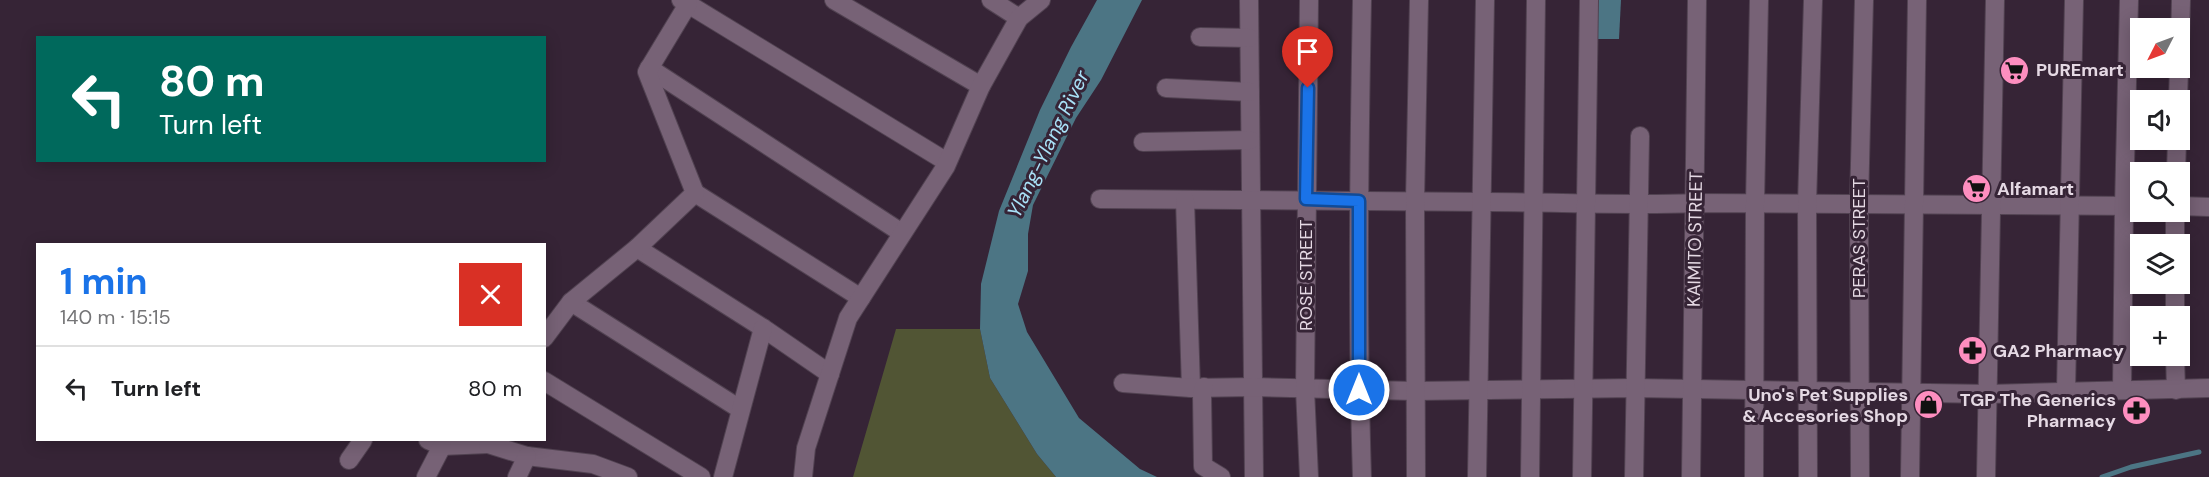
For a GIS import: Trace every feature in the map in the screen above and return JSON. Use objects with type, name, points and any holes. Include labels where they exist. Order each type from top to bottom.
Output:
[{"type":"street","points":[[834,0],[981,86]]},
{"type":"street","points":[[991,0],[1019,18]]},
{"type":"street","points":[[804,477],[806,448],[848,318],[947,162],[981,86],[1019,18],[1041,0]]},
{"type":"street","points":[[1249,0],[1254,477]]},
{"type":"street","name":"ROSE STREET","points":[[1309,0],[1305,389],[1309,477]]},
{"type":"street","points":[[1362,0],[1359,201],[1359,390],[1362,477]]},
{"type":"street","points":[[1416,477],[1415,201],[1419,0]]},
{"type":"street","points":[[1477,477],[1485,0]]},
{"type":"street","points":[[1530,477],[1536,0]]},
{"type":"street","points":[[1582,477],[1589,0]]},
{"type":"street","name":"KAIMITO STREET","points":[[1691,477],[1697,0]]},
{"type":"street","points":[[1754,477],[1755,204],[1759,0]]},
{"type":"street","points":[[1808,477],[1807,204],[1813,0]]},
{"type":"street","name":"PERAS STREET","points":[[1860,477],[1859,204],[1864,0]]},
{"type":"street","points":[[1910,477],[1917,0]]},
{"type":"street","points":[[1981,475],[1989,394],[1995,0]]},
{"type":"street","points":[[2066,391],[2074,0]]},
{"type":"street","points":[[2129,0],[2131,162]]},
{"type":"street","points":[[2181,0],[2181,18]]},
{"type":"street","points":[[861,298],[695,193],[647,72],[686,1],[947,162]]},
{"type":"street","points":[[1200,37],[1249,38]]},
{"type":"street","points":[[649,68],[902,233]]},
{"type":"street","points":[[1166,88],[1250,92]]},
{"type":"street","points":[[1634,477],[1640,136]]},
{"type":"street","points":[[1143,142],[1250,140]]},
{"type":"street","points":[[546,335],[571,302],[637,248],[695,193]]},
{"type":"street","points":[[1100,199],[1250,201],[1306,199],[1638,205],[1696,203],[2130,206]]},
{"type":"street","points":[[1185,200],[1197,387],[1202,394],[1203,466],[1221,477]]},
{"type":"street","points":[[2190,206],[2209,207]]},
{"type":"street","points":[[2122,390],[2131,222]]},
{"type":"street","points":[[637,248],[763,328],[830,374]]},
{"type":"street","points":[[571,302],[740,409]]},
{"type":"street","points":[[723,477],[763,328]]},
{"type":"street","points":[[2175,366],[2175,390]]},
{"type":"street","points":[[546,382],[701,477]]},
{"type":"street","points":[[1123,383],[1415,392],[1477,389],[1635,388],[1989,394],[2209,388]]},
{"type":"street","points":[[349,460],[362,441]]},
{"type":"street","points":[[426,477],[435,443],[489,442],[527,456],[593,464],[628,477]]},
{"type":"street","points":[[517,477],[527,456]]},
{"type":"green space","points":[[896,329],[980,329],[990,378],[1037,454],[1056,477],[853,477]]},
{"type":"water","name":"Ylang-Ylang River","points":[[1097,0],[1142,0],[1101,80],[1076,118],[1033,205],[1028,234],[1028,271],[1018,304],[1027,332],[1079,418],[1140,469],[1157,477],[1056,477],[1037,454],[990,378],[980,329],[981,284],[999,211],[1040,110]]},
{"type":"water","points":[[1598,0],[1621,0],[1619,39],[1596,39]]},
{"type":"waterway","points":[[2102,477],[2131,467],[2199,452]]},
{"type":"place","name":"PUREmart","points":[[2015,70]]},
{"type":"place","name":"Alfamart","points":[[1976,189]]},
{"type":"place","name":"GA2 Pharmacy","points":[[1972,351]]},
{"type":"place","name":"Uno's Pet Supplies & Accesories Shop","points":[[1929,405]]},
{"type":"place","name":"TGP The Generics Pharmacy","points":[[2137,410]]},
{"type":"route","points":[[1308,88],[1306,199],[1359,201],[1359,390]]}]
